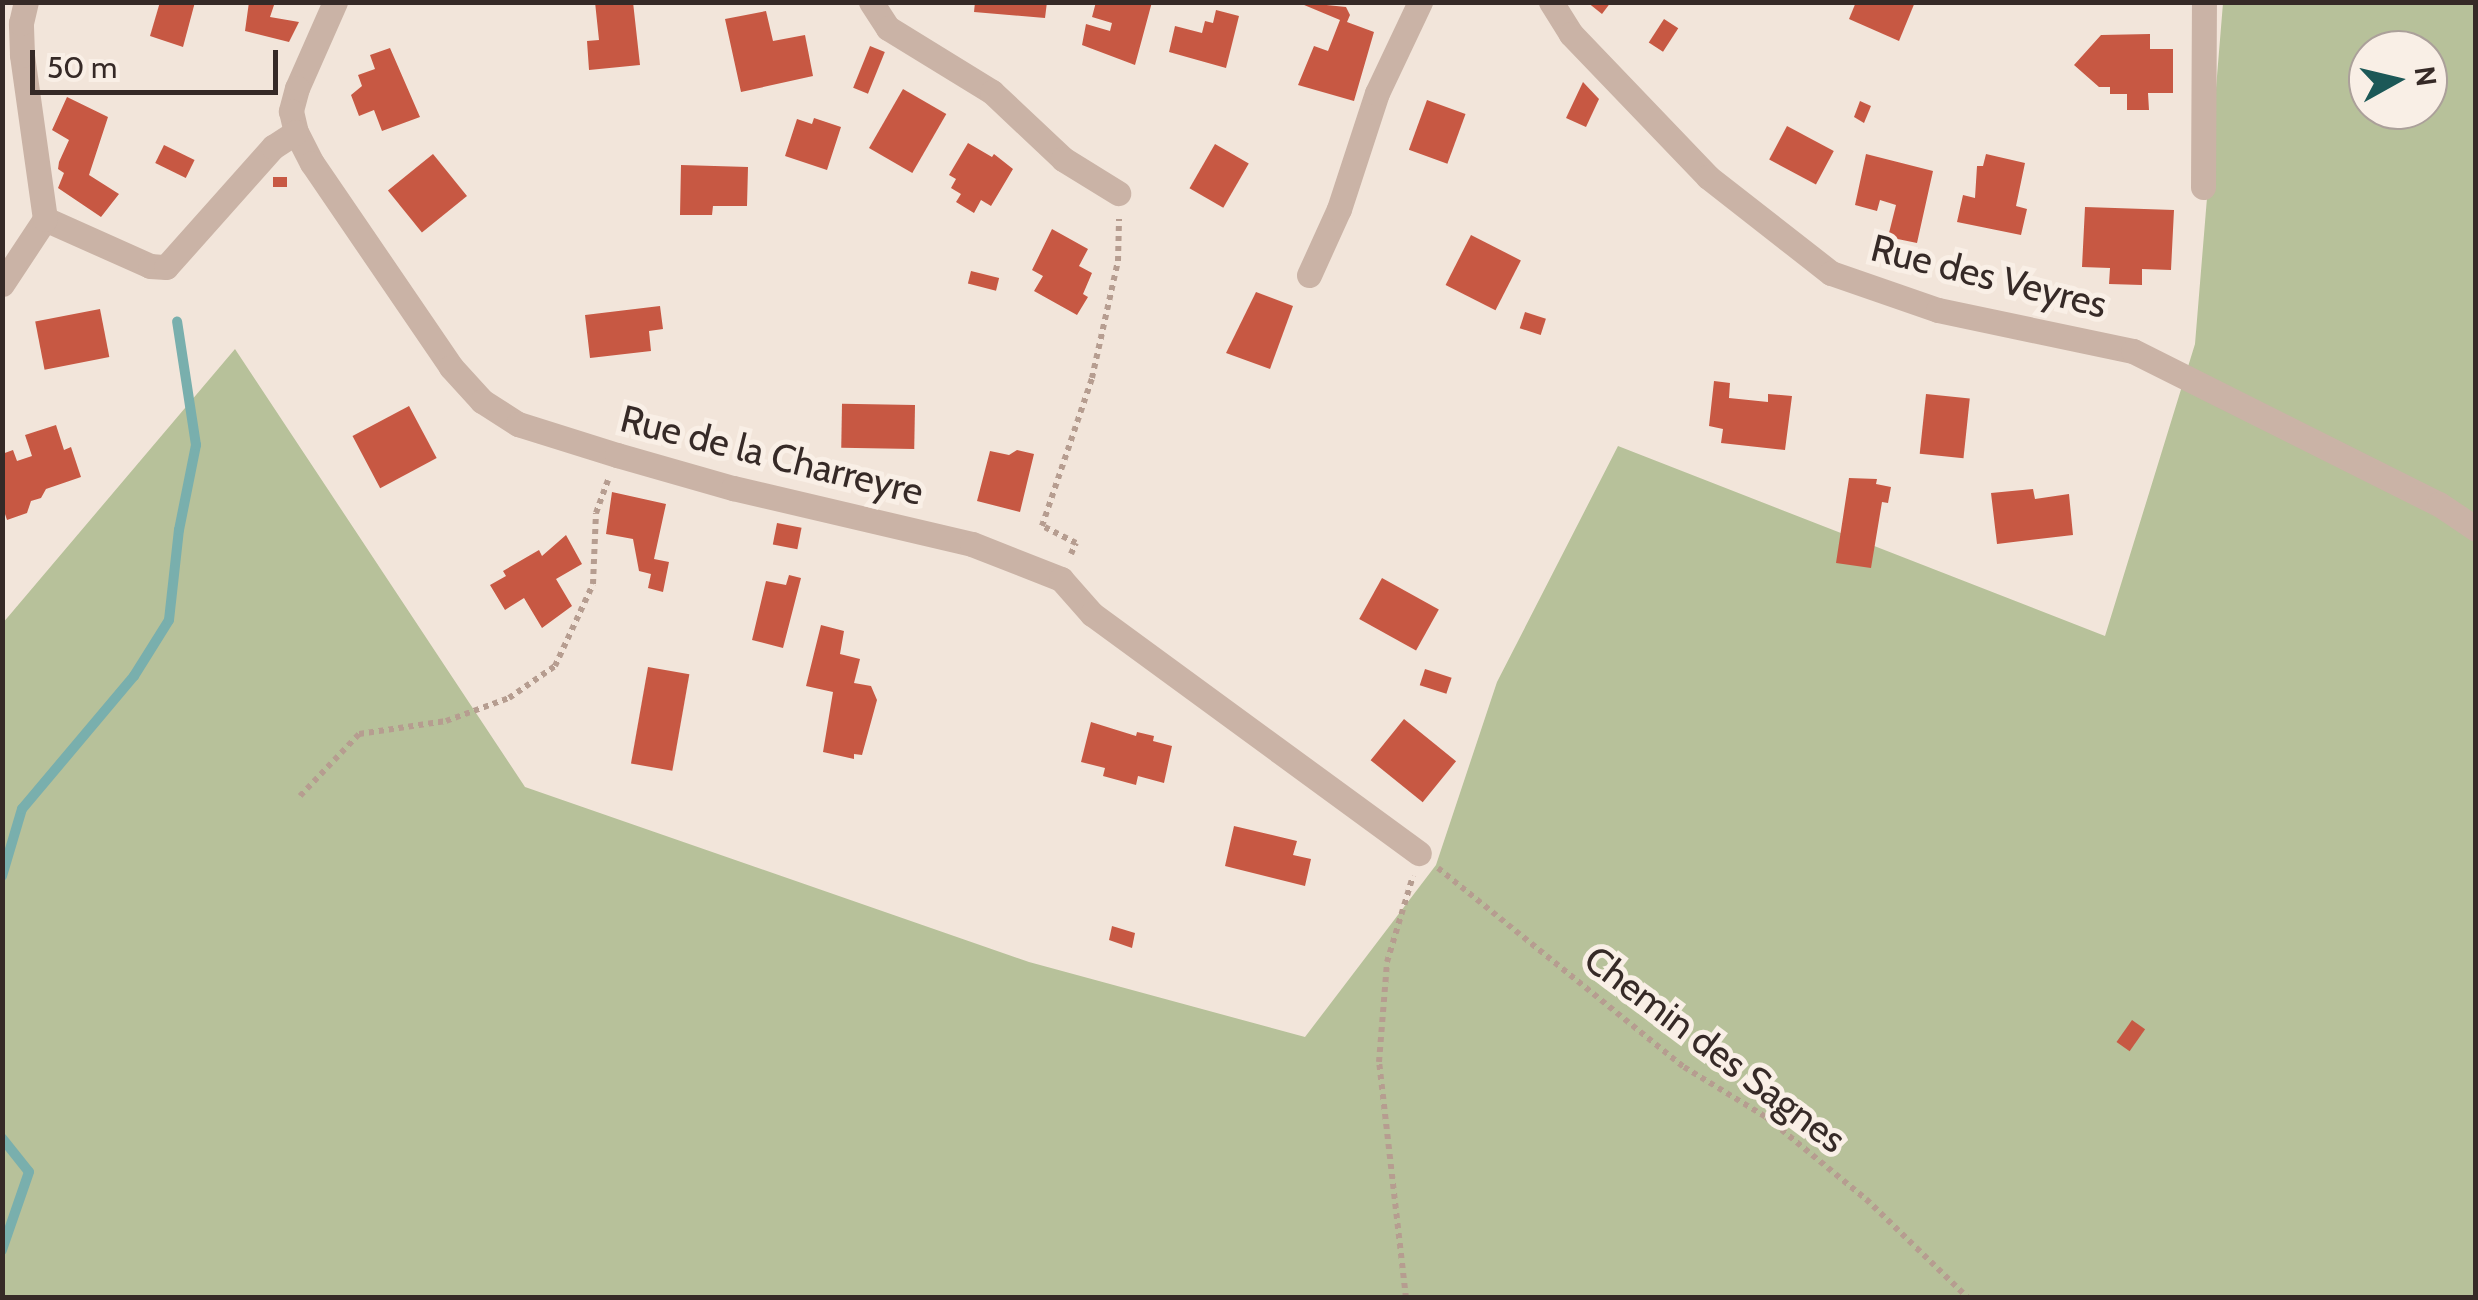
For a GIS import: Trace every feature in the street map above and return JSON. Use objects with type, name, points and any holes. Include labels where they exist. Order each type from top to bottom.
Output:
[{"type":"street","points":[[2,284],[46,219],[22,55],[26,2]]},
{"type":"street","points":[[46,219],[150,266],[166,267],[273,148],[296,132],[291,111],[297,88],[335,2]]},
{"type":"street","points":[[871,2],[888,28],[992,92],[1063,159],[1118,193]]},
{"type":"street","points":[[1308,275],[1339,209],[1377,94],[1420,2]]},
{"type":"street","name":"Rue des Veyres","points":[[1551,2],[1571,34],[1708,177],[1831,273],[1938,310],[2133,351],[2439,504],[2476,529]]},
{"type":"street","points":[[2203,187],[2204,2]]},
{"type":"street","name":"Rue de la Charreyre","points":[[296,132],[312,163],[451,367],[482,401],[518,424],[617,455],[733,488],[972,544],[1061,579],[1092,614],[1419,853]]},
{"type":"path","points":[[1061,579],[1076,542],[1042,526],[1092,378],[1118,261],[1118,193]]},
{"type":"path","points":[[300,796],[359,734],[446,721],[509,698],[555,666],[593,584],[596,513],[617,455]]},
{"type":"path","points":[[1406,1298],[1379,1062],[1388,962],[1419,853]]},
{"type":"path","name":"Chemin des Sagnes","points":[[1419,853],[1684,1066],[1780,1129],[1866,1199],[1968,1298]]},
{"type":"green space","points":[[2223,3],[2475,3],[2475,1297],[3,1297],[2,624],[235,349],[525,787],[1029,962],[1305,1037],[1436,865],[1497,682],[1618,446],[2105,636],[2195,344]]},
{"type":"building","points":[[160,2],[195,2],[183,47],[150,36]]},
{"type":"building","points":[[249,2],[275,2],[270,17],[299,22],[289,42],[245,31]]},
{"type":"building","points":[[595,2],[633,2],[640,65],[589,70],[587,41],[599,40]]},
{"type":"building","points":[[975,2],[1047,2],[1045,18],[974,12]]},
{"type":"building","points":[[1096,2],[1152,2],[1135,65],[1082,45],[1086,24],[1110,31],[1112,23],[1092,17]]},
{"type":"building","points":[[1297,2],[1346,7],[1350,15],[1347,22],[1374,32],[1354,101],[1298,85],[1314,46],[1328,51],[1340,20]]},
{"type":"building","points":[[1587,2],[1611,2],[1602,14]]},
{"type":"building","points":[[1856,2],[1915,2],[1899,41],[1849,19]]},
{"type":"building","points":[[1216,10],[1239,16],[1226,68],[1169,52],[1175,26],[1202,33],[1205,21],[1213,23]]},
{"type":"building","points":[[766,11],[773,41],[805,35],[813,76],[741,92],[725,19]]},
{"type":"building","points":[[1664,19],[1678,28],[1663,52],[1649,42]]},
{"type":"building","points":[[2150,34],[2150,49],[2173,49],[2173,93],[2148,93],[2149,110],[2127,110],[2127,94],[2110,94],[2110,87],[2099,87],[2074,65],[2101,35]]},
{"type":"building","points":[[870,46],[885,52],[868,94],[853,88]]},
{"type":"building","points":[[390,48],[420,117],[382,131],[374,110],[359,116],[351,95],[362,86],[358,75],[375,69],[370,55]]},
{"type":"building","points":[[1583,82],[1599,99],[1586,127],[1566,118]]},
{"type":"building","points":[[903,89],[946,114],[912,173],[869,148]]},
{"type":"building","points":[[67,97],[108,117],[89,175],[119,194],[101,217],[58,188],[64,173],[58,169],[59,162],[69,140],[52,130]]},
{"type":"building","points":[[1427,100],[1466,114],[1447,164],[1409,150]]},
{"type":"building","points":[[1860,101],[1871,106],[1864,123],[1854,117]]},
{"type":"building","points":[[814,118],[841,127],[827,170],[785,156],[797,119],[812,124]]},
{"type":"building","points":[[1787,126],[1834,151],[1816,184],[1769,160]]},
{"type":"building","points":[[968,143],[992,157],[994,154],[1013,169],[991,206],[981,200],[974,213],[956,202],[961,194],[951,188],[956,179],[949,175]]},
{"type":"building","points":[[1215,144],[1249,164],[1223,208],[1190,188]]},
{"type":"building","points":[[164,145],[195,160],[186,178],[155,163]]},
{"type":"building","points":[[433,154],[467,196],[422,232],[388,191]]},
{"type":"building","points":[[1866,154],[1933,171],[1917,243],[1888,237],[1896,205],[1880,200],[1877,211],[1855,205]]},
{"type":"building","points":[[1986,154],[2025,163],[2016,206],[2027,209],[2021,235],[1957,222],[1963,195],[1975,198],[1977,166],[1983,166]]},
{"type":"building","points":[[681,165],[748,167],[747,206],[713,206],[712,215],[680,215]]},
{"type":"building","points":[[273,177],[287,177],[287,187],[273,187]]},
{"type":"building","points":[[2085,207],[2174,210],[2171,270],[2142,269],[2142,285],[2109,284],[2110,268],[2082,267]]},
{"type":"building","points":[[1052,229],[1088,249],[1079,266],[1092,273],[1083,294],[1088,297],[1077,315],[1034,291],[1043,276],[1032,270]]},
{"type":"building","points":[[1471,235],[1521,260],[1495,310],[1446,285]]},
{"type":"building","points":[[971,271],[999,278],[996,291],[968,284]]},
{"type":"building","points":[[1256,292],[1293,306],[1270,369],[1226,353]]},
{"type":"building","points":[[660,306],[663,329],[649,331],[651,351],[590,358],[585,315]]},
{"type":"building","points":[[100,309],[109,357],[45,370],[35,322]]},
{"type":"building","points":[[1525,312],[1546,319],[1541,335],[1520,328]]},
{"type":"building","points":[[1714,381],[1730,383],[1729,398],[1768,402],[1768,394],[1792,396],[1785,450],[1721,443],[1723,429],[1709,426]]},
{"type":"building","points":[[1926,394],[1970,399],[1963,458],[1920,454]]},
{"type":"building","points":[[842,404],[915,405],[914,449],[841,448]]},
{"type":"building","points":[[409,406],[437,458],[380,488],[352,436]]},
{"type":"building","points":[[56,425],[64,450],[71,447],[81,477],[46,489],[41,498],[31,501],[27,513],[7,520],[2,505],[2,454],[13,450],[17,461],[32,456],[25,435]]},
{"type":"building","points":[[1017,450],[1034,454],[1020,512],[977,501],[990,451],[1009,455]]},
{"type":"building","points":[[1849,478],[1877,479],[1876,484],[1891,487],[1888,503],[1882,502],[1871,568],[1836,563]]},
{"type":"building","points":[[2033,489],[2035,499],[2069,494],[2073,535],[1997,544],[1991,493]]},
{"type":"building","points":[[612,492],[666,504],[654,559],[669,562],[663,592],[648,588],[651,574],[639,571],[633,539],[606,534]]},
{"type":"building","points":[[777,523],[802,528],[797,549],[773,545]]},
{"type":"building","points":[[566,535],[582,564],[556,579],[572,606],[542,628],[524,598],[505,610],[490,585],[506,576],[503,571],[539,550],[542,556]]},
{"type":"building","points":[[789,575],[801,578],[783,648],[752,640],[766,581],[786,585]]},
{"type":"building","points":[[1382,578],[1439,610],[1416,651],[1359,619]]},
{"type":"building","points":[[821,625],[844,631],[840,654],[860,659],[854,683],[871,686],[877,700],[862,755],[854,754],[854,759],[823,752],[833,692],[806,686]]},
{"type":"building","points":[[648,667],[689,674],[672,771],[631,764]]},
{"type":"building","points":[[1425,669],[1452,678],[1446,694],[1420,685]]},
{"type":"building","points":[[1404,719],[1456,761],[1423,802],[1371,760]]},
{"type":"building","points":[[1091,722],[1136,736],[1137,732],[1154,736],[1153,741],[1172,746],[1164,783],[1138,776],[1136,785],[1103,776],[1105,768],[1081,762]]},
{"type":"building","points":[[1234,826],[1297,841],[1293,855],[1311,859],[1305,886],[1225,866]]},
{"type":"building","points":[[1112,926],[1135,933],[1132,948],[1109,940]]},
{"type":"building","points":[[2132,1020],[2145,1029],[2130,1051],[2117,1042]]},
{"type":"waterway","points":[[2,876],[22,809],[134,676],[169,620],[179,530],[196,445],[177,321]]},
{"type":"waterway","points":[[2,1138],[29,1172],[2,1250]]}]
